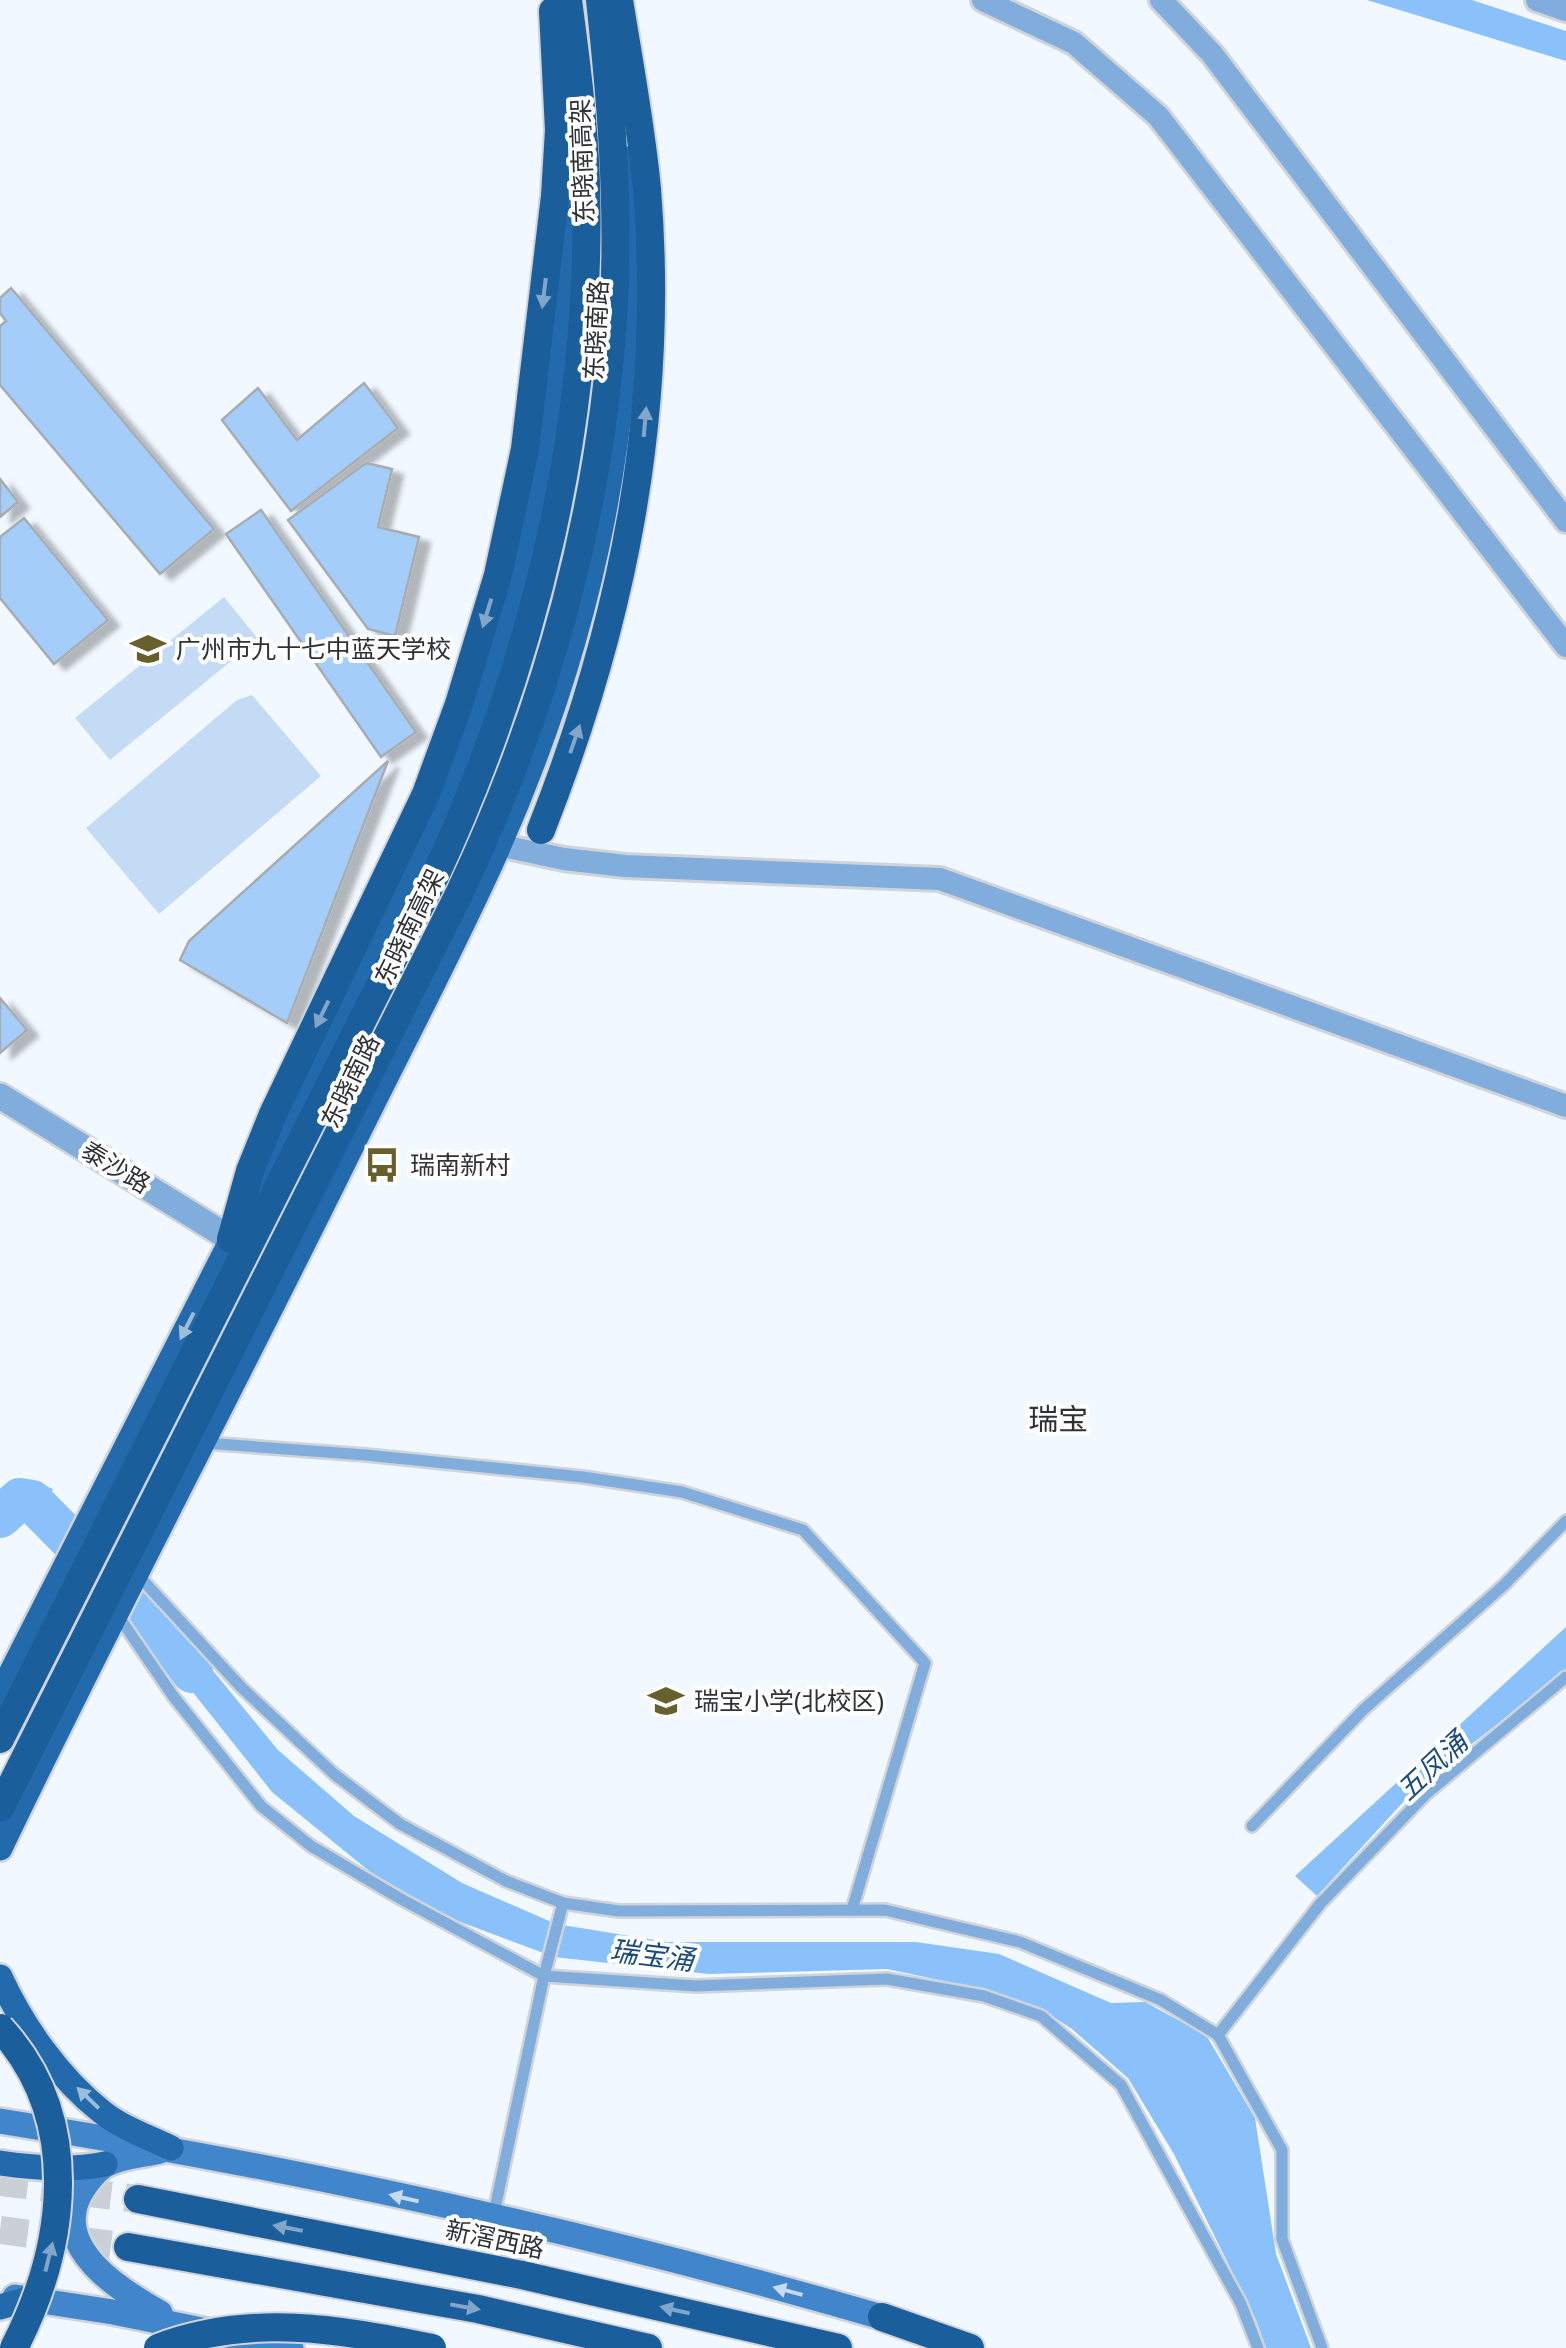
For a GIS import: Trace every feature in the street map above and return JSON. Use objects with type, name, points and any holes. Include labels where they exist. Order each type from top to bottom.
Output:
[{"type":"highway","points":[[231,1239],[250,1171],[273,1114],[406,839],[443,749],[487,616],[509,532],[531,408],[555,196],[559,130],[554,0]]},
{"type":"highway","name":"东晓南高架","points":[[2,1734],[435,876],[471,792],[515,667],[544,566],[564,467],[580,341],[586,185],[581,102],[568,0]]},
{"type":"highway","name":"东晓南高架","points":[[0,1808],[460,892],[497,810],[534,706],[580,546],[599,451],[608,376],[616,253],[610,100],[600,0]]},
{"type":"highway","points":[[540,830],[583,716],[616,602],[645,425],[650,294],[647,194],[619,0]]},
{"type":"highway","points":[[0,2028],[24,2058],[38,2084],[49,2112],[60,2176],[56,2231],[48,2264],[14,2348]]},
{"type":"highway","name":"新滘西路","points":[[138,2199],[522,2275],[838,2348]]},
{"type":"highway","points":[[128,2246],[478,2309],[648,2348]]},
{"type":"highway","points":[[882,2317],[970,2348]]},
{"type":"highway","points":[[158,2348],[228,2330],[285,2326],[332,2330],[432,2348]]},
{"type":"main road","name":"东晓南路","points":[[0,1695],[327,1052],[442,815],[466,755],[516,602],[547,458],[566,310],[570,140],[566,66],[554,0]]},
{"type":"main road","name":"东晓南路","points":[[0,1848],[205,1443],[498,846],[572,646],[596,555],[625,378],[629,204],[611,0]]},
{"type":"main road","points":[[0,1977],[33,2035],[64,2075],[102,2112],[171,2148]]},
{"type":"main road","points":[[0,2121],[171,2148],[493,2218],[652,2255],[989,2348]]},
{"type":"main road","points":[[0,2163],[82,2169],[171,2148]]},
{"type":"main road","points":[[105,2164],[77,2199],[75,2225],[80,2244],[105,2278],[181,2337]]},
{"type":"main road","points":[[0,2295],[181,2337],[291,2348]]},
{"type":"main road","points":[[0,2307],[28,2299]]},
{"type":"street","points":[[983,0],[1074,43],[1158,116],[1566,646]]},
{"type":"street","points":[[1161,0],[1212,54],[1566,521]]},
{"type":"street","points":[[1537,0],[1566,10]]},
{"type":"street","points":[[498,846],[625,866],[940,879],[1566,1106]]},
{"type":"street","name":"泰沙路","points":[[0,1096],[231,1239]]},
{"type":"lane","points":[[205,1443],[584,1477],[682,1492],[803,1530],[925,1663],[852,1910]]},
{"type":"lane","points":[[1252,1826],[1363,1710],[1504,1586],[1566,1521]]},
{"type":"lane","points":[[137,1574],[241,1687],[334,1774],[400,1824],[506,1881],[563,1903],[619,1911],[884,1910],[1020,1942],[1161,2000],[1218,2035],[1282,2150],[1282,2240],[1322,2348]]},
{"type":"lane","points":[[117,1614],[173,1696],[261,1806],[311,1846],[400,1900],[544,1976],[696,1986],[887,1978],[984,1996],[1041,2016],[1121,2085],[1242,2304],[1258,2348]]},
{"type":"lane","points":[[1218,2035],[1320,1904],[1426,1794],[1566,1677]]},
{"type":"lane","points":[[493,2218],[563,1903]]},
{"type":"shaded area","points":[[224,597],[258,639],[110,760],[75,718]]},
{"type":"shaded area","points":[[252,695],[321,776],[159,914],[86,828],[237,700]]},
{"type":"water","points":[[1367,0],[1472,0],[1566,31],[1566,61]]},
{"type":"water","points":[[32,1480],[53,1489],[37,1522],[17,1512],[0,1536],[4,1501]]},
{"type":"water","points":[[165,1612],[278,1750],[354,1816],[462,1883],[556,1924],[667,1942],[916,1942],[999,1954],[1111,2003],[1145,2002],[1206,2035],[1255,2118],[1276,2254],[1311,2348],[1266,2348],[1174,2154],[1128,2078],[1072,2029],[1041,2009],[987,1990],[887,1969],[709,1974],[554,1957],[450,1918],[374,1875],[272,1792],[149,1637]]},
{"type":"water","name":"五凤涌","points":[[1566,1627],[1566,1670],[1417,1787],[1317,1896],[1295,1876]]},
{"type":"building","points":[[11,288],[214,529],[160,574],[0,385],[0,326],[6,321],[0,313],[0,298]]},
{"type":"building","points":[[364,383],[398,428],[291,511],[222,420],[258,388],[297,440]]},
{"type":"building","points":[[366,463],[392,469],[378,527],[419,537],[395,636],[368,629],[288,520]]},
{"type":"building","points":[[0,479],[18,502],[0,517]]},
{"type":"building","points":[[261,510],[416,732],[381,757],[226,534]]},
{"type":"building","points":[[24,518],[108,620],[54,664],[0,598],[0,537]]},
{"type":"building","points":[[388,761],[287,1023],[180,960],[189,941]]},
{"type":"building","points":[[0,998],[27,1030],[0,1053]]},
{"type":"waterway","name":"瑞宝涌","points":[[0,1517],[20,1499],[32,1501],[166,1637],[192,1672]]},
{"type":"tunnel","points":[[0,2182],[138,2199]]},
{"type":"tunnel","points":[[0,2230],[128,2247]]},
{"type":"place","name":"广州市九十七中蓝天学校","points":[[148,649]]},
{"type":"place","name":"瑞南新村","points":[[382,1165]]},
{"type":"place","name":"瑞宝小学(北校区)","points":[[666,1701]]},
{"type":"district","name":"瑞宝","points":[[1058,1420]]}]
